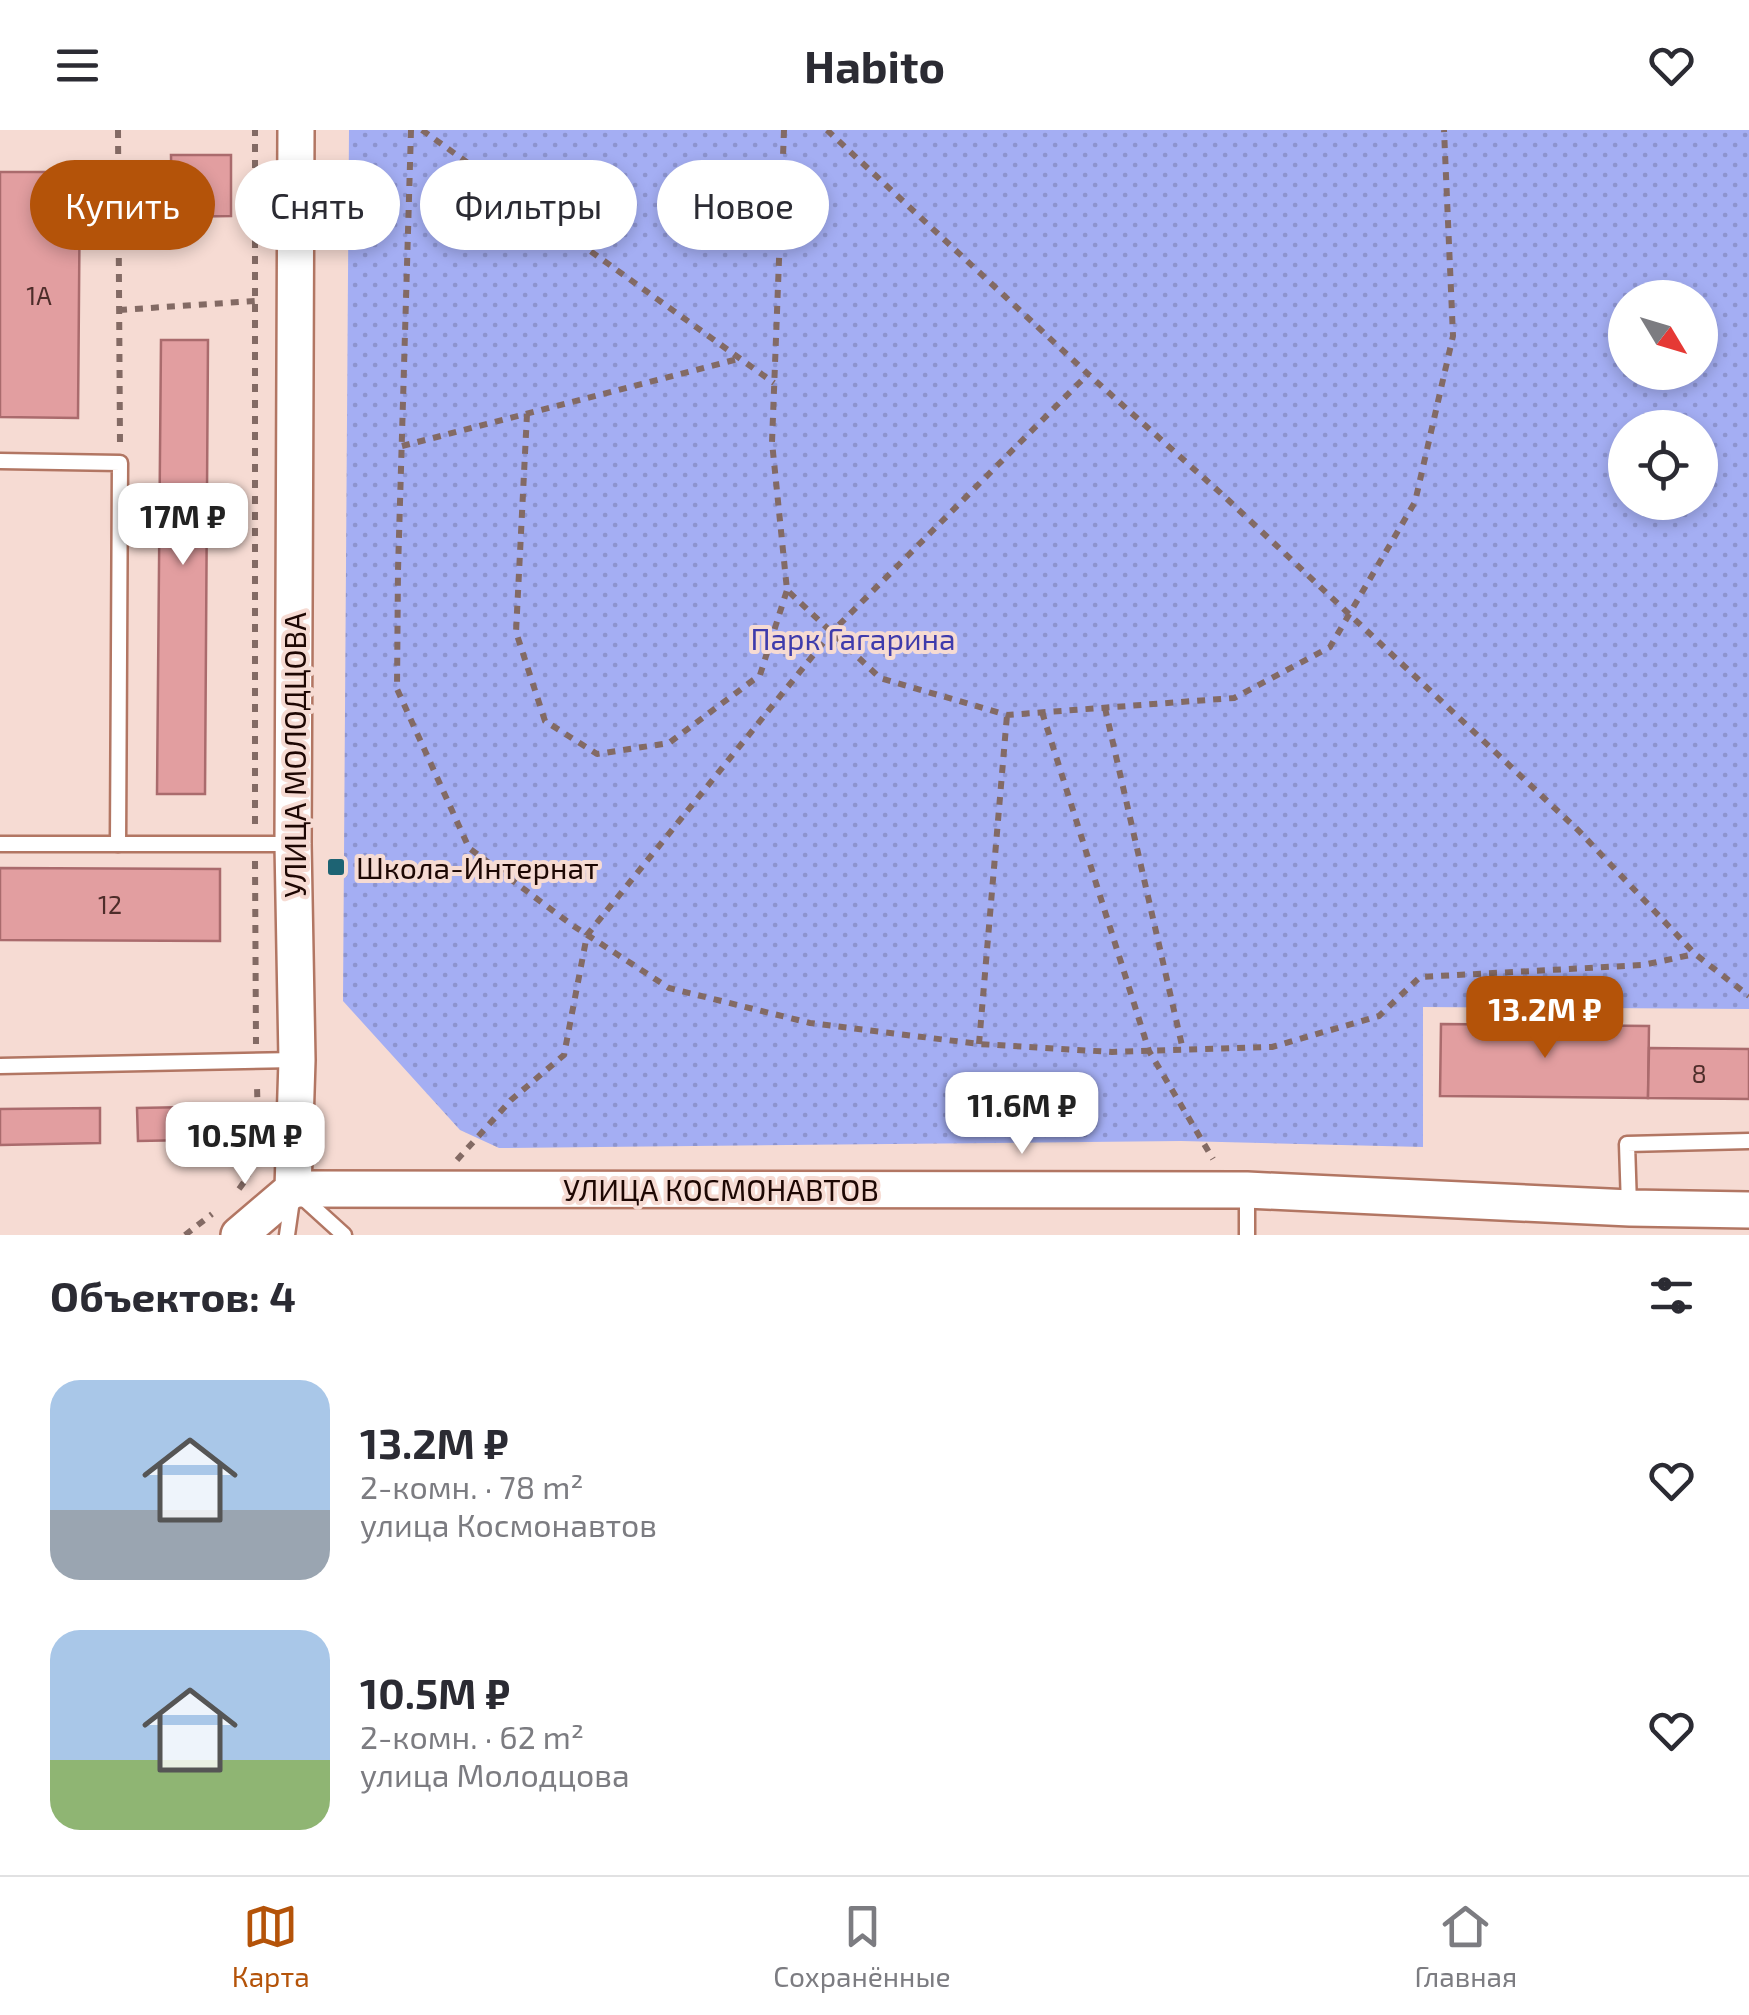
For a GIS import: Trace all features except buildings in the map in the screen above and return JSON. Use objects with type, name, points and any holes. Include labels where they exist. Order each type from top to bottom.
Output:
[{"type":"street","name":"УЛИЦА МОЛОДЦОВА","points":[[294,1189],[296,130]]},
{"type":"street","name":"УЛИЦА КОСМОНАВТОВ","points":[[294,1189],[1239,1190],[1630,1208],[1671,1216],[1749,1210]]},
{"type":"street","points":[[230,1221],[294,1189]]},
{"type":"lane","points":[[0,462],[120,463],[118,844]]},
{"type":"lane","points":[[0,844],[294,844]]},
{"type":"lane","points":[[0,1066],[297,1060]]},
{"type":"lane","points":[[1630,1208],[1627,1144],[1749,1142]]},
{"type":"lane","points":[[287,1235],[294,1189]]},
{"type":"lane","points":[[294,1189],[344,1235]]},
{"type":"lane","points":[[1239,1190],[1246,1235]]},
{"type":"path","points":[[118,130],[120,463]]},
{"type":"path","points":[[233,1197],[252,1173],[257,1149],[255,130]]},
{"type":"path","points":[[411,130],[396,689],[469,848],[587,935],[669,988],[810,1023],[979,1044],[1112,1052],[1184,1050],[1272,1047],[1379,1016],[1420,977],[1644,966],[1695,954]]},
{"type":"path","points":[[422,130],[774,384]]},
{"type":"path","points":[[526,414],[516,632],[545,721],[597,754],[669,743],[760,675],[787,590],[772,442],[784,130]]},
{"type":"path","points":[[827,130],[1579,831],[1695,954],[1749,996]]},
{"type":"path","points":[[787,590],[880,678],[1007,715],[1234,698],[1330,647],[1415,502],[1453,336],[1444,130]]},
{"type":"path","points":[[119,310],[255,301]]},
{"type":"path","points":[[401,446],[740,359]]},
{"type":"path","points":[[452,1189],[457,1157],[511,1100],[564,1055],[587,935],[832,632],[1088,374]]},
{"type":"path","points":[[1105,708],[1184,1050]]},
{"type":"path","points":[[1042,712],[1149,1051],[1239,1190]]},
{"type":"path","points":[[979,1044],[1007,715]]},
{"type":"path","points":[[186,1235],[230,1221]]},
{"type":"green space","name":"Парк Гагарина","points":[[349,130],[1749,130],[1749,1009],[1423,1007],[1423,1147],[1181,1141],[499,1148],[460,1130],[343,1001],[348,250],[400,250],[400,160],[349,160]]},
{"type":"place","name":"Школа-Интернат","points":[[336,867]]}]
